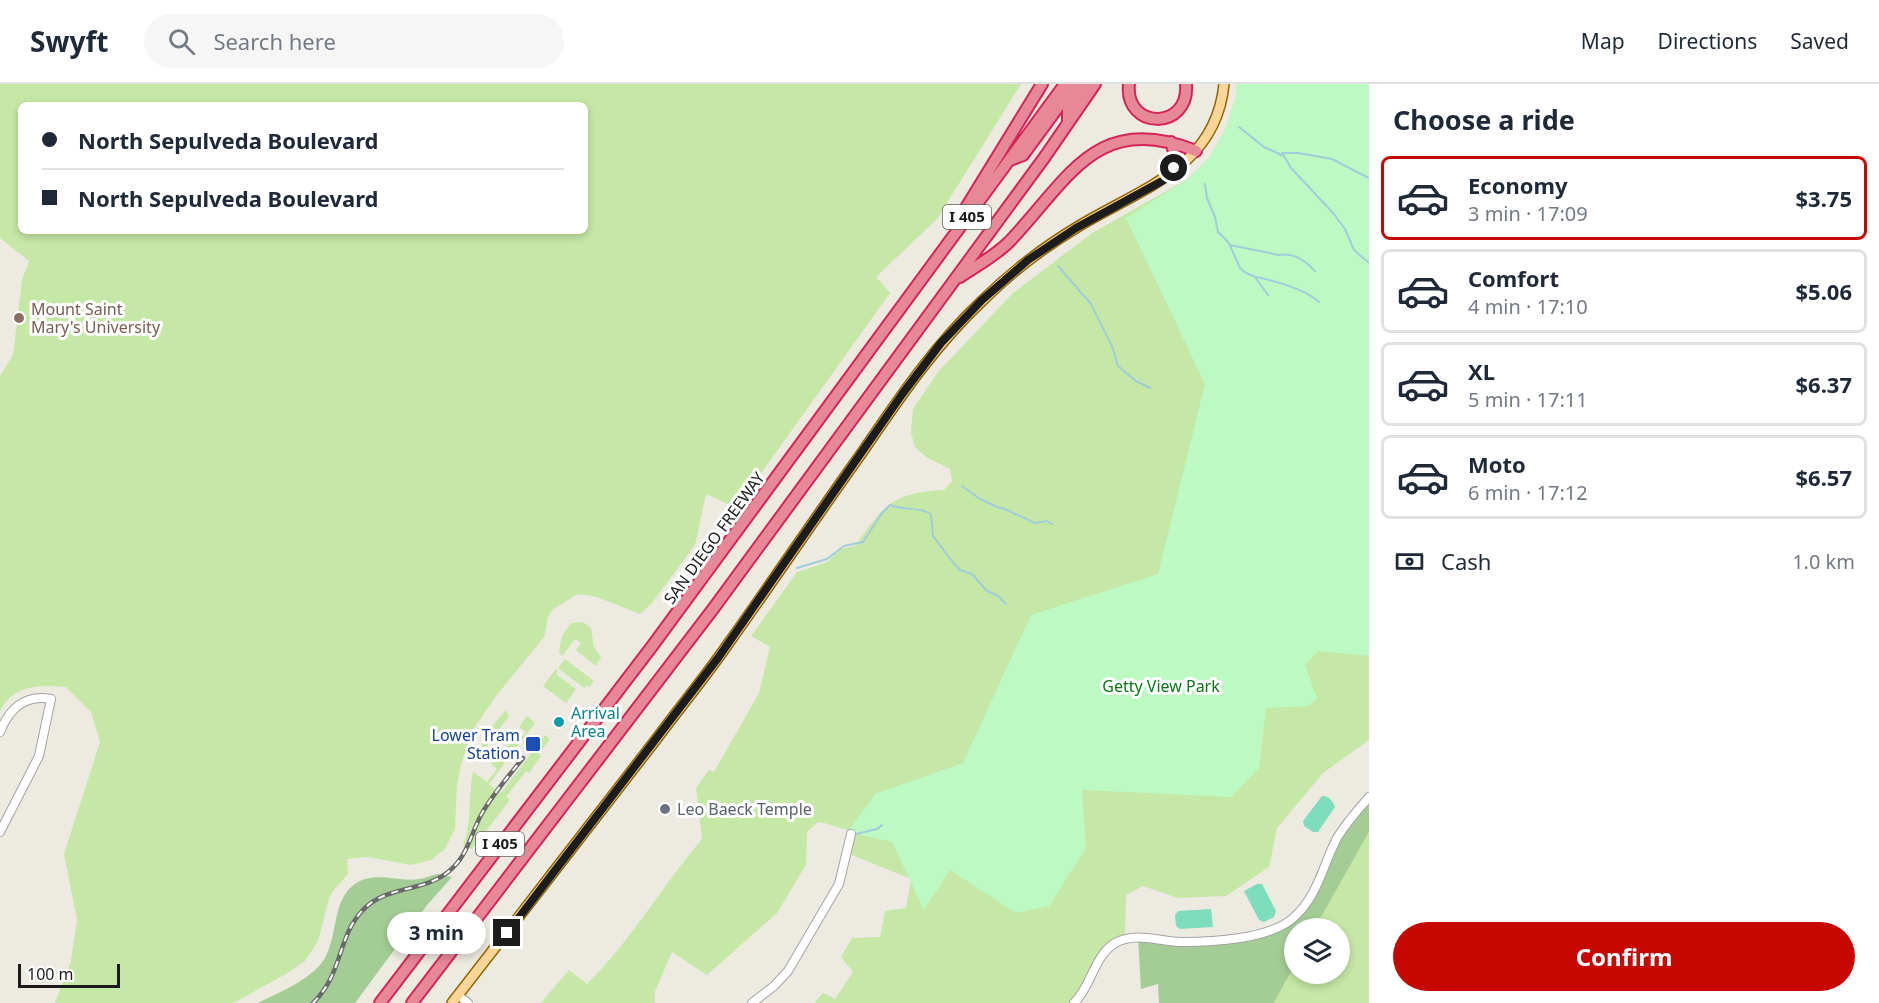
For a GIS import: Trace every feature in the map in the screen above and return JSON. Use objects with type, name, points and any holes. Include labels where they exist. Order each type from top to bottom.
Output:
[{"type":"highway","points":[[925,274],[1042,84]]},
{"type":"highway","name":"SAN DIEGO FREEWAY","points":[[380,1003],[738,532],[1065,84]]},
{"type":"highway","points":[[1010,160],[1023,155],[1075,84]]},
{"type":"highway","points":[[1068,123],[1068,109],[1084,84]]},
{"type":"highway","name":"I 405","points":[[412,1003],[761,544],[1095,84]]},
{"type":"highway","points":[[1129,84],[1129,97],[1135,108],[1143,116],[1160,119],[1172,115],[1182,106],[1186,84]]},
{"type":"highway","points":[[950,284],[1006,245],[1077,166],[1091,154],[1115,143],[1152,138],[1196,151]]},
{"type":"highway","points":[[1171,142],[1176,156],[1171,175]]},
{"type":"main road","points":[[455,999],[718,658],[897,402],[941,343],[982,300],[1036,255],[1076,228],[1171,175],[1196,151],[1214,124],[1224,84]]},
{"type":"street","points":[[0,732],[8,714],[24,701],[34,698],[51,699],[39,756],[0,832]]},
{"type":"street","points":[[1074,1003],[1081,996],[1103,956],[1112,945],[1125,938],[1138,937],[1181,942],[1248,937],[1270,932],[1290,921],[1303,910],[1315,891],[1336,839],[1369,797]]},
{"type":"street","points":[[752,1003],[774,986],[788,971],[839,884],[851,834]]},
{"type":"street","points":[[455,999],[468,1003]]},
{"type":"green space","points":[[0,84],[1021,84],[937,219],[876,277],[890,293],[736,508],[706,494],[695,545],[651,604],[640,614],[597,597],[578,594],[553,609],[548,617],[544,637],[496,696],[472,731],[457,785],[455,829],[445,849],[431,860],[411,865],[368,857],[347,859],[348,874],[329,898],[318,941],[305,961],[233,1003],[55,1003],[71,961],[77,920],[64,854],[100,742],[91,712],[66,687],[47,686],[20,691],[5,703],[0,712],[0,376],[13,355],[22,280],[29,261],[0,238]]},
{"type":"green space","points":[[1236,84],[1369,84],[1369,740],[1323,773],[1277,828],[1269,867],[1226,896],[1178,898],[1143,886],[1126,895],[1125,938],[1112,945],[1074,1003],[814,1003],[823,993],[835,999],[853,972],[841,957],[852,938],[880,937],[885,911],[906,908],[911,879],[847,853],[851,834],[848,830],[818,822],[807,832],[806,865],[777,913],[707,975],[672,952],[655,991],[655,1003],[541,1003],[569,970],[587,984],[618,950],[702,839],[696,788],[709,770],[714,772],[759,693],[770,647],[751,636],[797,572],[827,562],[841,549],[855,546],[882,511],[900,498],[944,490],[952,481],[950,469],[926,457],[915,447],[911,433],[913,409],[938,372],[1013,293],[1092,233],[1188,179],[1209,158],[1225,130],[1237,94]]},
{"type":"green space","name":"Getty View Park","points":[[1236,84],[1369,84],[1369,656],[1318,651],[1305,665],[1317,698],[1309,706],[1266,708],[1259,768],[1231,797],[1082,790],[1086,848],[1049,906],[1016,913],[950,870],[924,910],[892,842],[848,832],[875,794],[963,763],[1031,615],[1158,574],[1205,384],[1126,218],[1188,179],[1209,158],[1225,130],[1237,94]]},
{"type":"green space","points":[[583,622],[591,628],[594,648],[601,657],[596,666],[576,650],[581,643],[575,639],[562,656],[559,652],[562,636],[571,623]]},
{"type":"green space","points":[[565,659],[594,681],[589,687],[587,685],[584,688],[558,668]]},
{"type":"green space","points":[[556,669],[558,671],[556,674],[576,689],[566,703],[543,686]]},
{"type":"green space","points":[[506,710],[509,716],[479,757],[476,757],[491,727]]},
{"type":"green space","points":[[527,716],[535,723],[489,784],[501,793],[545,735],[550,739],[529,773],[526,771],[506,797],[510,800],[472,849],[463,846],[468,828],[473,772],[487,782],[497,769],[491,764],[499,754],[506,758],[511,751],[506,748],[516,736],[520,739],[526,732],[519,727]]},
{"type":"green space","points":[[1322,796],[1330,799],[1335,807],[1318,832],[1313,832],[1304,826],[1303,821]]},
{"type":"green space","points":[[1369,797],[1369,832],[1321,918],[1291,918],[1303,910],[1336,839]]},
{"type":"green space","points":[[1369,832],[1369,1003],[1274,1003],[1284,984],[1350,984],[1350,918],[1321,918]]},
{"type":"green space","points":[[438,874],[452,877],[428,904],[355,1003],[258,1003],[299,982],[320,965],[331,943],[340,905],[345,894],[353,885],[372,878],[413,880]]},
{"type":"green space","points":[[1257,884],[1262,884],[1276,911],[1274,917],[1264,922],[1259,920],[1244,891]]},
{"type":"green space","points":[[1211,909],[1213,927],[1180,929],[1176,926],[1175,915],[1178,911]]},
{"type":"green space","points":[[1284,923],[1284,984],[1274,1003],[1159,1003],[1158,984],[1141,989],[1138,937],[1181,942],[1270,932]]},
{"type":"waterway","points":[[1239,127],[1264,147],[1284,156],[1291,168],[1334,214],[1345,229],[1354,250],[1369,263]]},
{"type":"waterway","points":[[1282,153],[1298,153],[1332,159],[1369,178]]},
{"type":"waterway","points":[[1205,184],[1218,232],[1229,243],[1240,268],[1254,276],[1268,295]]},
{"type":"waterway","points":[[1230,245],[1295,256],[1315,271]]},
{"type":"waterway","points":[[1058,266],[1091,304],[1112,346],[1118,366],[1136,381],[1150,388]]},
{"type":"waterway","points":[[1256,277],[1297,289],[1319,302]]},
{"type":"waterway","points":[[962,486],[980,499],[997,507],[1035,523],[1047,521],[1052,524]]},
{"type":"waterway","points":[[797,568],[827,559],[844,546],[863,542],[890,505],[921,510],[931,514],[933,536],[960,570],[972,574],[987,591],[998,596],[1006,604]]},
{"type":"waterway","points":[[856,834],[877,829],[882,825]]},
{"type":"railway","points":[[313,1003],[330,980],[348,933],[362,911],[381,897],[438,879],[448,872],[460,860],[484,809],[523,758]]},
{"type":"place","name":"Mount Saint Mary's University","points":[[19,318]]},
{"type":"place","name":"Arrival Area","points":[[559,722]]},
{"type":"place","name":"Lower Tram Station","points":[[533,744]]},
{"type":"place","name":"Leo Baeck Temple","points":[[665,809]]},
{"type":"route","points":[[507,933],[718,658],[903,393],[941,343],[982,300],[1028,260],[1076,228],[1162,181],[1171,175],[1174,168]]}]
